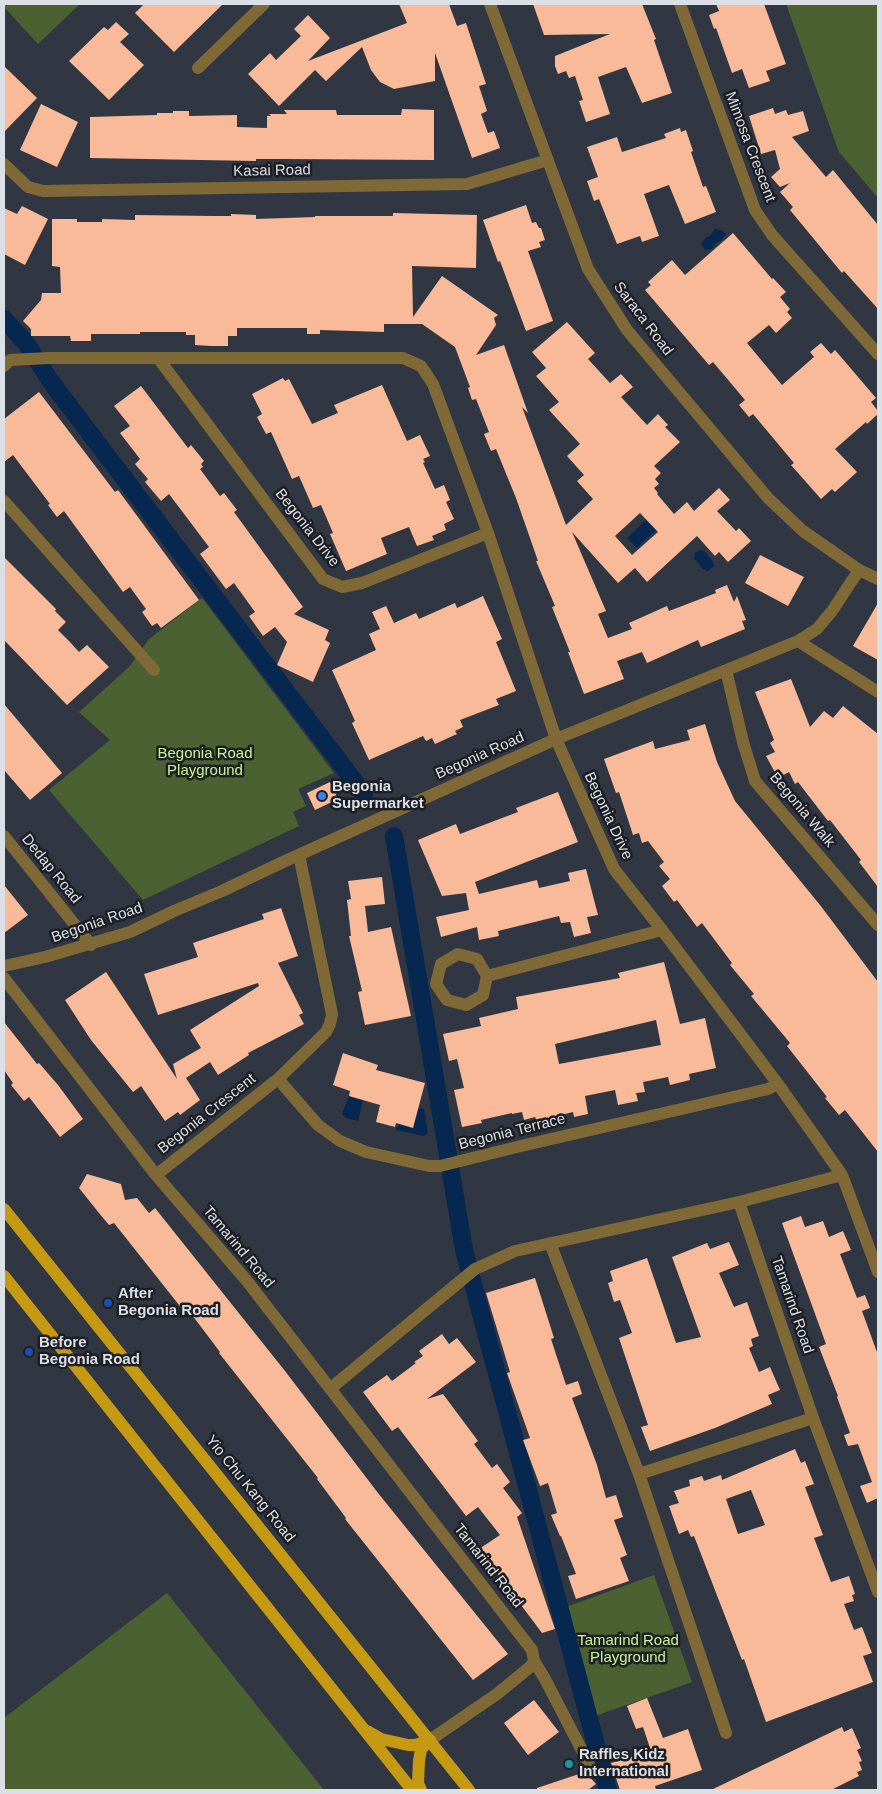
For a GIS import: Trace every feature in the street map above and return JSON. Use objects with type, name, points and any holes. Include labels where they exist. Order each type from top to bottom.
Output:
[{"type":"main road","name":"Yio Chu Kang Road","points":[[4,1209],[469,1790]]},
{"type":"main road","points":[[4,1276],[412,1790]]},
{"type":"main road","points":[[363,1729],[381,1739],[408,1744],[416,1745],[430,1740]]},
{"type":"main road","points":[[420,1790],[418,1783],[421,1749],[430,1740]]},
{"type":"street","points":[[198,68],[264,4]]},
{"type":"street","name":"Saraca Road","points":[[490,4],[588,269],[627,330],[768,498],[803,531],[858,570],[878,579]]},
{"type":"street","name":"Mimosa Crescent","points":[[680,4],[755,210],[772,235],[878,354]]},
{"type":"street","name":"Kasai Road","points":[[4,164],[28,187],[43,191],[467,184],[548,160]]},
{"type":"street","name":"Begonia Drive","points":[[7,363],[49,358],[403,358],[421,366],[433,384],[488,533],[556,739],[614,868],[778,1084],[842,1176]]},
{"type":"street","name":"Begonia Drive","points":[[158,358],[324,579],[342,587],[362,583],[488,533]]},
{"type":"street","points":[[4,501],[154,670]]},
{"type":"street","name":"Begonia Road","points":[[4,966],[45,958],[130,932],[556,739],[798,641],[817,629],[832,611],[858,570]]},
{"type":"street","points":[[798,641],[878,692]]},
{"type":"street","name":"Begonia Walk","points":[[726,670],[743,742],[755,780],[878,925]]},
{"type":"street","name":"Dedap Road","points":[[4,836],[91,945]]},
{"type":"street","name":"Begonia Crescent","points":[[4,978],[156,1175],[278,1079],[326,1032],[332,1014],[299,855]]},
{"type":"street","points":[[487,976],[662,930]]},
{"type":"street","points":[[458,954],[477,959],[487,976],[483,995],[466,1005],[447,1000],[436,984],[441,964],[458,954]]},
{"type":"street","name":"Begonia Terrace","points":[[278,1079],[318,1125],[340,1140],[366,1152],[429,1166],[456,1163],[521,1146],[768,1089],[778,1084]]},
{"type":"street","name":"Tamarind Road","points":[[156,1175],[247,1281],[532,1650],[534,1661],[590,1766]]},
{"type":"street","points":[[331,1388],[460,1280],[475,1269],[515,1251],[739,1202],[842,1176],[878,1272]]},
{"type":"street","name":"Tamarind Road","points":[[739,1202],[813,1418],[878,1592]]},
{"type":"street","points":[[550,1243],[639,1474],[726,1733]]},
{"type":"street","points":[[639,1474],[813,1418]]},
{"type":"street","points":[[430,1740],[497,1694],[530,1667],[534,1661]]},
{"type":"green space","points":[[4,4],[80,4],[38,44],[4,7]]},
{"type":"green space","points":[[786,4],[878,4],[878,198],[839,152]]},
{"type":"green space","name":"Begonia Road Playground","points":[[202,598],[334,773],[298,789],[306,806],[293,812],[299,826],[143,900],[49,790],[110,740],[79,712],[129,667],[149,639]]},
{"type":"green space","name":"Tamarind Road Playground","points":[[654,1575],[692,1682],[595,1716],[566,1607]]},
{"type":"green space","points":[[167,1593],[324,1790],[4,1790],[4,1718]]},
{"type":"water","points":[[715,229],[721,230],[726,234],[712,249],[705,250],[701,244]]},
{"type":"water","points":[[646,520],[656,530],[637,548],[627,538]]},
{"type":"water","points":[[700,550],[705,552],[713,562],[714,566],[708,571],[703,569],[694,558],[695,553]]},
{"type":"water","points":[[349,1096],[363,1099],[358,1121],[346,1118],[342,1114]]},
{"type":"water","points":[[418,1108],[424,1109],[428,1133],[424,1136],[396,1130],[399,1124],[413,1127]]},
{"type":"building","points":[[144,4],[223,4],[174,52],[135,13]]},
{"type":"building","points":[[399,4],[449,4],[457,26],[466,23],[486,84],[479,86],[487,111],[481,114],[488,133],[494,131],[500,148],[472,158],[435,53],[435,81],[394,89],[380,82],[371,70],[362,47],[326,81],[315,70],[279,106],[248,74],[270,53],[276,60],[301,36],[294,29],[308,15],[330,38],[308,61],[407,23]]},
{"type":"building","points":[[533,4],[642,4],[656,39],[654,40],[672,93],[642,103],[626,67],[598,77],[610,114],[586,122],[579,101],[583,100],[575,76],[569,78],[566,71],[558,74],[555,66],[555,56],[610,34],[544,35]]},
{"type":"building","points":[[716,4],[764,4],[786,64],[766,71],[770,81],[749,88],[742,69],[732,73],[716,28],[714,29],[709,15],[719,11]]},
{"type":"building","points":[[116,22],[129,34],[120,42],[144,65],[109,100],[69,61],[104,27],[108,30]]},
{"type":"building","points":[[4,66],[37,98],[4,132]]},
{"type":"building","points":[[41,104],[78,122],[57,167],[20,150]]},
{"type":"building","points":[[773,108],[775,114],[786,110],[788,115],[803,111],[809,131],[792,137],[826,177],[833,170],[878,225],[878,309],[844,271],[842,273],[790,210],[793,207],[780,192],[790,183],[780,187],[771,177],[780,169],[775,150],[761,154],[749,116]]},
{"type":"building","points":[[402,109],[434,110],[434,160],[256,159],[256,161],[90,158],[90,117],[157,115],[157,113],[173,113],[173,111],[189,111],[189,116],[237,115],[237,127],[267,128],[267,116],[271,116],[269,114],[287,114],[284,110],[336,110],[337,115],[401,115]]},
{"type":"building","points":[[680,128],[681,132],[686,130],[703,187],[706,186],[716,212],[685,224],[669,185],[644,194],[659,236],[642,242],[640,236],[617,244],[599,199],[594,201],[587,181],[598,177],[587,147],[617,137],[622,152],[666,138],[664,134]]},
{"type":"building","points":[[526,205],[532,223],[536,222],[539,228],[541,228],[545,240],[539,242],[541,247],[528,251],[553,321],[526,331],[483,220]]},
{"type":"building","points":[[22,206],[48,219],[25,265],[4,254],[4,208],[17,214]]},
{"type":"building","points":[[393,213],[477,215],[476,268],[412,266],[413,317],[442,276],[498,315],[494,318],[496,325],[476,355],[504,345],[528,413],[522,407],[566,525],[593,499],[577,481],[584,475],[567,456],[580,444],[549,410],[559,402],[536,376],[546,368],[532,352],[567,322],[595,353],[588,359],[610,383],[621,374],[633,387],[621,397],[647,425],[658,414],[668,425],[665,427],[680,442],[654,466],[661,473],[655,479],[659,484],[654,488],[657,494],[674,514],[687,502],[694,511],[719,488],[730,500],[717,511],[736,531],[739,528],[751,541],[728,562],[719,552],[715,556],[697,536],[647,582],[635,568],[618,583],[572,532],[606,611],[598,614],[608,638],[632,629],[629,623],[667,606],[669,611],[716,593],[715,590],[727,585],[734,602],[737,596],[746,620],[742,621],[745,629],[701,647],[698,640],[647,663],[642,652],[617,661],[624,679],[584,694],[552,607],[555,606],[536,561],[538,561],[516,498],[496,449],[491,451],[484,434],[489,432],[476,399],[472,400],[468,388],[470,387],[455,347],[422,324],[384,324],[384,332],[320,330],[320,334],[307,334],[307,328],[237,328],[237,336],[228,336],[228,346],[211,346],[195,345],[195,335],[186,335],[186,332],[91,334],[91,341],[71,341],[70,336],[31,336],[31,329],[23,321],[41,300],[42,293],[61,293],[60,267],[52,266],[52,219],[102,222],[102,219],[135,220],[135,215],[231,216],[231,214],[256,215],[256,219],[315,216],[393,216]],"holes":[[[640,513],[658,532],[632,555],[615,536]]]},
{"type":"building","points":[[733,233],[772,279],[786,292],[780,297],[790,309],[787,312],[792,318],[776,333],[769,325],[747,343],[782,385],[814,357],[810,352],[821,343],[831,354],[835,350],[876,398],[871,402],[878,411],[878,414],[835,449],[857,472],[835,492],[832,489],[821,499],[791,465],[794,463],[753,414],[749,417],[739,405],[745,400],[713,362],[709,365],[645,290],[651,285],[648,282],[672,260],[685,275]]},
{"type":"building","points":[[283,378],[285,381],[289,379],[312,424],[338,413],[334,405],[382,385],[407,441],[420,435],[430,456],[423,459],[425,462],[423,463],[435,489],[444,485],[450,500],[446,502],[454,519],[444,524],[446,530],[432,536],[434,540],[417,546],[409,527],[381,538],[387,554],[346,571],[330,534],[333,533],[321,505],[313,508],[299,476],[292,479],[271,432],[266,434],[257,417],[262,414],[252,394]]},
{"type":"building","points":[[141,386],[188,448],[191,445],[204,461],[201,464],[203,467],[200,469],[220,496],[224,493],[237,510],[234,512],[303,607],[294,614],[329,630],[325,640],[330,643],[313,682],[277,665],[287,642],[275,627],[263,636],[249,616],[255,612],[234,583],[226,589],[200,554],[209,547],[169,494],[161,501],[145,482],[148,479],[135,464],[140,459],[120,433],[130,426],[114,406]]},
{"type":"building","points":[[39,392],[115,492],[118,490],[199,600],[161,628],[157,623],[152,626],[142,612],[146,609],[130,587],[123,592],[64,511],[57,517],[48,505],[50,504],[13,455],[4,462],[4,419]]},
{"type":"building","points":[[760,555],[804,577],[788,606],[745,583]]},
{"type":"building","points":[[4,557],[56,609],[55,611],[66,622],[58,630],[79,652],[87,645],[109,667],[67,705],[4,640]]},
{"type":"building","points":[[483,596],[502,639],[496,642],[516,691],[496,699],[499,705],[460,720],[463,727],[455,731],[457,734],[435,744],[432,738],[426,741],[423,736],[369,760],[352,723],[355,721],[332,670],[376,650],[369,634],[380,629],[372,612],[386,606],[394,623],[416,613],[419,619],[455,603],[457,608]]},
{"type":"building","points":[[878,603],[878,660],[853,646]]},
{"type":"building","points":[[791,679],[810,727],[824,711],[833,718],[843,706],[878,734],[878,887],[859,862],[861,860],[798,782],[795,784],[789,772],[778,778],[766,756],[775,752],[770,743],[774,740],[755,692]]},
{"type":"building","points":[[4,704],[62,773],[30,800],[4,770]]},
{"type":"building","points":[[705,724],[717,762],[735,801],[820,905],[878,982],[878,1152],[845,1110],[839,1115],[825,1098],[827,1097],[787,1046],[790,1043],[751,996],[754,994],[730,965],[732,963],[702,923],[697,927],[677,900],[674,902],[662,886],[670,879],[659,866],[664,862],[648,841],[642,843],[639,833],[633,835],[619,792],[616,793],[604,759],[653,741],[655,749],[690,740],[687,730]]},
{"type":"building","name":"Begonia Supermarket","points":[[330,782],[338,799],[315,810],[307,793]]},
{"type":"building","points":[[558,792],[578,842],[475,882],[479,894],[537,880],[539,888],[570,881],[568,873],[586,869],[598,915],[587,917],[591,933],[574,937],[570,922],[561,923],[559,916],[498,931],[499,936],[479,940],[477,927],[441,937],[436,917],[469,910],[466,893],[442,896],[418,840],[456,824],[460,834],[518,812],[516,808]]},
{"type":"building","points":[[382,877],[385,904],[365,906],[368,932],[391,927],[411,1016],[365,1025],[358,992],[362,991],[349,936],[351,936],[347,900],[351,899],[348,881]]},
{"type":"building","points":[[4,885],[28,915],[4,933]]},
{"type":"building","points":[[281,908],[298,956],[278,963],[303,1013],[299,1015],[304,1024],[248,1053],[249,1055],[218,1075],[210,1062],[186,1078],[200,1100],[180,1115],[178,1112],[165,1121],[141,1086],[133,1092],[91,1040],[65,1000],[106,972],[177,1079],[173,1064],[201,1048],[190,1030],[259,986],[258,983],[158,1015],[144,974],[198,957],[193,943],[264,919],[262,914]]},
{"type":"building","points":[[664,962],[680,1024],[705,1018],[716,1068],[689,1074],[690,1080],[670,1085],[668,1077],[643,1082],[645,1092],[636,1093],[638,1101],[618,1105],[615,1090],[585,1096],[588,1114],[574,1117],[573,1112],[537,1121],[535,1117],[524,1120],[522,1112],[512,1113],[481,1120],[482,1123],[462,1127],[454,1090],[464,1088],[457,1059],[449,1061],[443,1034],[481,1026],[479,1018],[518,1009],[516,997],[620,978],[618,973]],"holes":[[[656,1020],[661,1045],[559,1064],[555,1044]]]},
{"type":"building","points":[[4,1022],[37,1064],[39,1063],[58,1085],[83,1119],[60,1137],[29,1097],[24,1101],[11,1085],[13,1083],[4,1070]]},
{"type":"building","points":[[343,1053],[378,1065],[376,1070],[425,1083],[413,1128],[396,1123],[395,1127],[376,1122],[380,1105],[349,1096],[350,1091],[333,1085]]},
{"type":"building","points":[[87,1174],[121,1184],[125,1200],[137,1198],[149,1213],[155,1208],[285,1371],[378,1493],[508,1654],[473,1680],[345,1519],[318,1478],[219,1353],[186,1307],[183,1310],[114,1223],[109,1225],[79,1188]]},
{"type":"building","points":[[801,1216],[805,1227],[823,1221],[829,1237],[843,1231],[851,1250],[840,1254],[857,1298],[865,1295],[870,1308],[862,1311],[878,1355],[878,1498],[867,1503],[860,1486],[872,1482],[858,1444],[848,1446],[844,1435],[850,1433],[819,1347],[826,1344],[782,1223]]},
{"type":"building","points":[[729,1242],[739,1265],[719,1273],[734,1307],[747,1302],[759,1336],[751,1339],[753,1346],[749,1348],[759,1372],[770,1367],[780,1390],[768,1395],[772,1404],[715,1428],[650,1451],[641,1427],[648,1425],[619,1338],[632,1333],[620,1300],[614,1302],[608,1283],[613,1281],[610,1271],[647,1258],[676,1343],[701,1337],[672,1257],[707,1243],[710,1249]]},
{"type":"building","points":[[535,1278],[554,1338],[551,1339],[566,1385],[578,1381],[582,1394],[572,1398],[597,1465],[606,1498],[616,1495],[623,1517],[614,1520],[627,1555],[620,1558],[629,1581],[576,1599],[568,1576],[576,1574],[551,1515],[557,1513],[548,1483],[540,1486],[523,1440],[530,1438],[507,1373],[510,1372],[486,1293]]},
{"type":"building","points":[[442,1334],[449,1344],[457,1338],[476,1362],[427,1399],[443,1394],[478,1441],[474,1444],[492,1468],[497,1464],[510,1482],[503,1488],[522,1513],[517,1517],[555,1629],[542,1633],[479,1549],[500,1535],[478,1507],[466,1516],[398,1427],[392,1431],[363,1392],[387,1375],[392,1381],[423,1356],[419,1351]]},
{"type":"building","points":[[795,1449],[801,1463],[805,1461],[814,1484],[805,1487],[823,1535],[814,1538],[831,1582],[849,1576],[855,1594],[852,1595],[854,1601],[844,1604],[854,1630],[862,1627],[872,1653],[863,1656],[873,1682],[766,1722],[744,1659],[742,1660],[694,1536],[691,1537],[688,1530],[679,1534],[669,1506],[679,1503],[674,1491],[690,1486],[689,1480],[702,1476],[704,1481],[721,1475],[722,1480]],"holes":[[[751,1490],[765,1525],[738,1534],[726,1499]]]},
{"type":"building","points":[[647,1698],[663,1738],[688,1729],[702,1770],[655,1786],[656,1790],[620,1790],[611,1763],[651,1751],[643,1727],[636,1729],[627,1706]]},
{"type":"building","points":[[534,1700],[559,1732],[528,1755],[504,1723]]},
{"type":"building","points":[[842,1727],[844,1732],[852,1728],[861,1748],[857,1750],[862,1761],[859,1762],[862,1770],[857,1772],[859,1776],[831,1790],[711,1790]]},
{"type":"building","points":[[585,1772],[596,1784],[588,1790],[537,1790],[537,1788]]},
{"type":"waterway","points":[[4,319],[26,343],[51,382],[364,794]]},
{"type":"waterway","points":[[394,836],[464,1250],[608,1790]]},
{"type":"place","name":"Begonia Supermarket","points":[[322,796]]},
{"type":"place","name":"After Begonia Road","points":[[108,1303]]},
{"type":"place","name":"Before Begonia Road","points":[[29,1352]]},
{"type":"place","name":"Raffles Kidz International","points":[[569,1764]]}]
